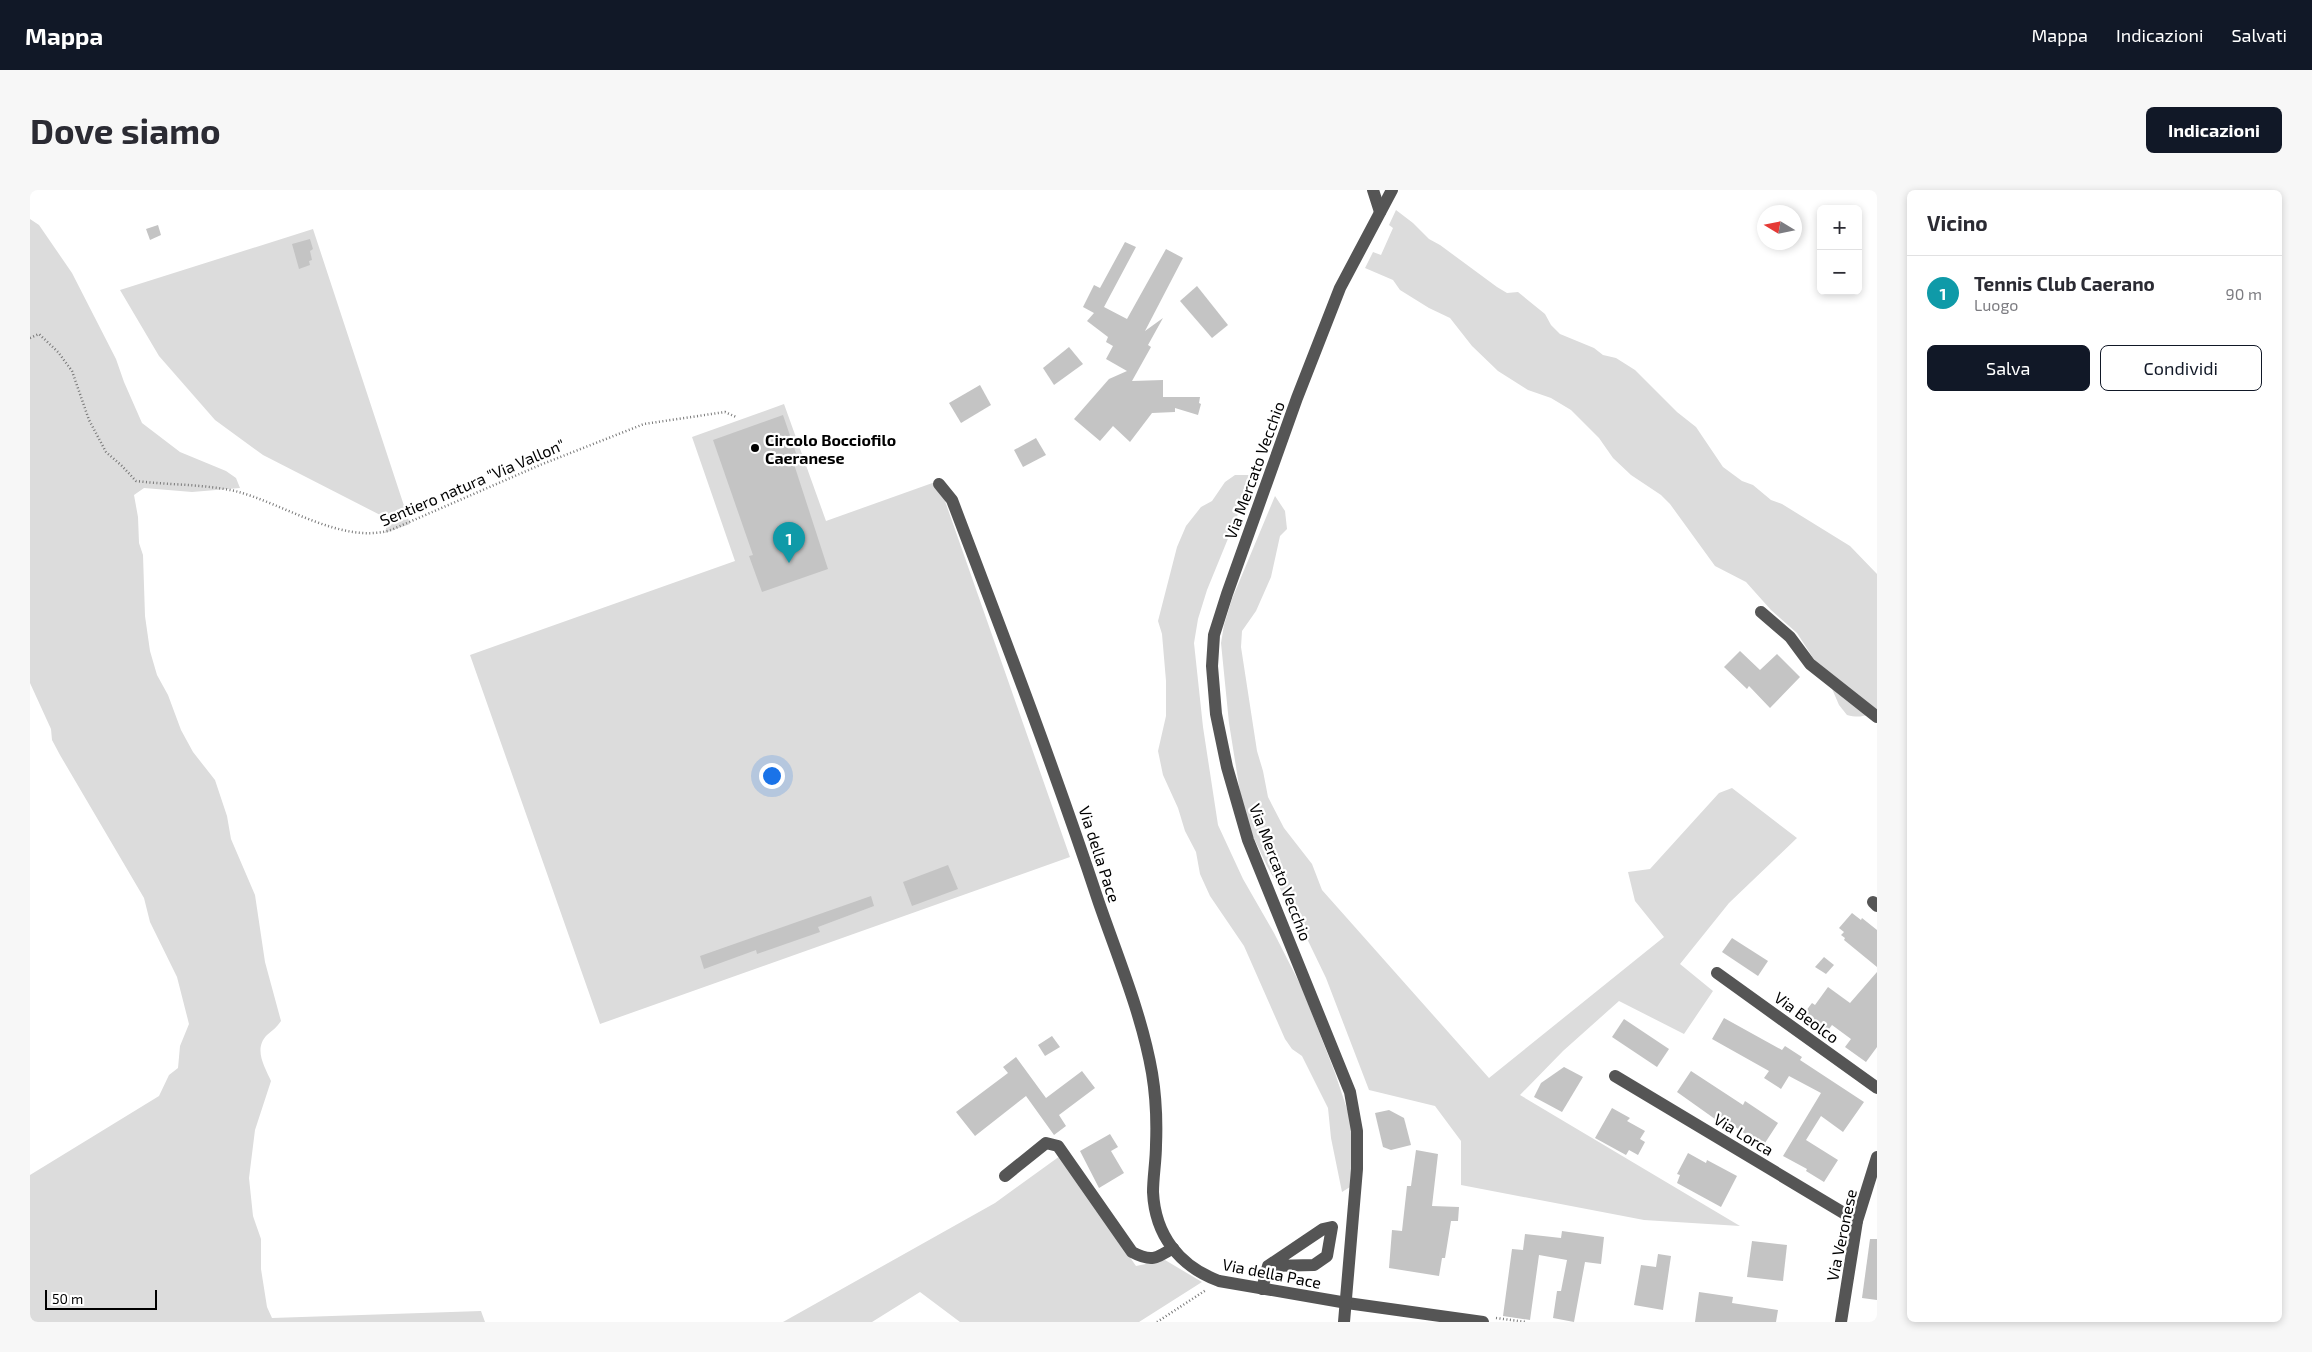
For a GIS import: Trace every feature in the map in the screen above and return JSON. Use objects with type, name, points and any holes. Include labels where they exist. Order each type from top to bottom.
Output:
[{"type":"street","points":[[1373,190],[1380,212]]},
{"type":"street","name":"Via Mercato Vecchio","points":[[1344,1322],[1358,1169],[1357,1131],[1350,1092],[1248,840],[1227,767],[1216,714],[1212,666],[1214,635],[1227,594],[1297,398],[1340,288],[1392,190]]},
{"type":"street","name":"Via della Pace","points":[[939,484],[952,500],[1065,800],[1135,1009],[1151,1072],[1156,1116],[1153,1192],[1158,1224],[1173,1248],[1184,1261],[1220,1281],[1346,1303],[1483,1322]]},
{"type":"street","points":[[1761,612],[1790,637],[1810,664],[1877,717]]},
{"type":"street","name":"Via Beolco","points":[[1717,973],[1877,1088]]},
{"type":"street","name":"Via Lorca","points":[[1615,1076],[1857,1221]]},
{"type":"street","points":[[1005,1176],[1046,1143],[1058,1146],[1132,1252],[1144,1258],[1159,1258],[1173,1248]]},
{"type":"street","name":"Via Veronese","points":[[1841,1322],[1857,1221],[1877,1157]]},
{"type":"street","points":[[1262,1289],[1268,1266],[1323,1229],[1332,1227],[1327,1256],[1314,1265],[1268,1266]]},
{"type":"path","name":"Sentiero natura \"Via Vallon\"","points":[[30,338],[39,334],[58,352],[72,371],[89,420],[106,452],[136,481],[188,484],[235,492],[352,534],[377,535],[391,530],[540,465],[644,424],[725,412],[736,417]]},
{"type":"path","points":[[1157,1322],[1220,1281]]},
{"type":"shaded area","points":[[1396,210],[1429,239],[1497,287],[1507,293],[1518,292],[1545,314],[1551,325],[1560,334],[1594,348],[1603,355],[1616,358],[1635,370],[1677,412],[1696,427],[1723,467],[1742,481],[1753,485],[1771,500],[1782,504],[1850,546],[1877,574],[1877,709],[1863,716],[1847,715],[1839,705],[1830,684],[1797,633],[1771,610],[1746,582],[1715,566],[1670,504],[1661,495],[1631,475],[1613,458],[1599,438],[1571,410],[1551,398],[1528,390],[1498,371],[1472,346],[1450,318],[1429,308],[1400,290],[1393,280],[1365,268],[1373,252],[1381,255],[1393,228],[1389,225]]},
{"type":"shaded area","points":[[30,219],[39,225],[72,273],[116,359],[142,423],[180,452],[226,471],[236,478],[240,488],[192,492],[144,488],[134,495],[138,517],[139,543],[143,555],[145,616],[150,651],[157,675],[168,695],[181,730],[193,752],[215,780],[227,816],[231,839],[255,895],[265,962],[281,1021],[263,1040],[261,1046],[263,1064],[271,1081],[255,1130],[249,1178],[253,1216],[261,1239],[261,1269],[267,1307],[272,1318],[481,1311],[485,1322],[30,1322],[30,1175],[159,1096],[169,1075],[178,1068],[180,1046],[189,1024],[177,977],[150,922],[144,898],[52,740],[51,729],[30,683]]},
{"type":"shaded area","points":[[313,229],[410,524],[385,533],[388,519],[263,455],[215,420],[159,356],[120,290]]},
{"type":"shaded area","points":[[784,404],[826,521],[938,481],[1070,857],[600,1024],[470,655],[735,561],[692,437]]},
{"type":"shaded area","points":[[1235,475],[1254,475],[1207,590],[1198,619],[1194,643],[1203,727],[1218,825],[1243,879],[1274,933],[1302,988],[1335,1073],[1352,1124],[1353,1144],[1350,1187],[1342,1192],[1331,1138],[1328,1108],[1302,1056],[1292,1049],[1285,1039],[1244,946],[1210,896],[1200,874],[1196,852],[1185,831],[1178,808],[1163,775],[1158,751],[1166,716],[1166,681],[1162,634],[1158,621],[1177,547],[1186,526],[1201,507],[1212,501],[1225,482]]},
{"type":"shaded area","points":[[1275,496],[1285,511],[1287,529],[1280,536],[1271,577],[1256,611],[1242,631],[1241,647],[1257,751],[1268,797],[1284,828],[1312,864],[1322,890],[1489,1078],[1664,937],[1635,901],[1628,872],[1650,869],[1719,793],[1732,788],[1797,838],[1729,903],[1680,964],[1713,991],[1684,1034],[1619,1001],[1563,1051],[1520,1095],[1740,1226],[1644,1220],[1461,1185],[1461,1141],[1435,1106],[1369,1090],[1326,978],[1298,920],[1267,866],[1244,817],[1229,723],[1221,643],[1224,625],[1232,599]]},
{"type":"shaded area","points":[[1060,1156],[1136,1266],[1165,1260],[1202,1282],[1139,1322],[960,1322],[920,1292],[872,1322],[783,1322],[995,1203]]},
{"type":"building","points":[[158,225],[161,235],[150,240],[146,229]]},
{"type":"building","points":[[310,239],[313,249],[310,251],[312,260],[309,261],[310,265],[299,269],[292,244]]},
{"type":"building","points":[[1125,242],[1136,247],[1104,307],[1127,319],[1166,249],[1183,258],[1145,331],[1163,318],[1148,345],[1151,347],[1132,381],[1163,380],[1163,397],[1200,397],[1199,403],[1201,404],[1198,415],[1175,408],[1175,412],[1152,413],[1130,442],[1113,426],[1100,441],[1074,419],[1109,379],[1127,371],[1106,359],[1113,346],[1106,342],[1108,337],[1087,321],[1094,313],[1083,307],[1094,285],[1100,288]]},
{"type":"building","points":[[1197,286],[1228,325],[1212,338],[1180,301]]},
{"type":"building","points":[[1069,347],[1083,364],[1054,385],[1043,368]]},
{"type":"building","points":[[980,385],[991,405],[961,423],[949,403]]},
{"type":"building","points":[[783,415],[797,456],[792,458],[828,569],[762,592],[749,556],[753,555],[713,440]]},
{"type":"building","points":[[1036,438],[1046,455],[1023,467],[1014,450]]},
{"type":"building","points":[[1740,651],[1760,670],[1777,654],[1800,677],[1770,708],[1749,686],[1747,689],[1724,667]]},
{"type":"building","points":[[948,865],[958,889],[912,906],[903,882]]},
{"type":"building","points":[[871,896],[874,906],[818,927],[820,932],[757,954],[756,950],[704,969],[700,956]]},
{"type":"building","points":[[1852,913],[1877,930],[1877,967],[1844,940],[1845,938],[1841,935],[1844,932],[1839,928]]},
{"type":"building","points":[[1732,938],[1768,961],[1758,976],[1722,952]]},
{"type":"building","points":[[1824,957],[1834,965],[1826,974],[1815,967]]},
{"type":"building","points":[[1877,972],[1877,1047],[1866,1062],[1845,1047],[1851,1039],[1832,1025],[1826,1033],[1802,1016],[1812,1003],[1815,1005],[1828,987],[1850,1003]]},
{"type":"building","points":[[1724,1018],[1782,1050],[1785,1046],[1802,1057],[1800,1060],[1864,1102],[1843,1132],[1821,1116],[1806,1140],[1838,1160],[1824,1182],[1806,1171],[1807,1169],[1783,1156],[1821,1093],[1789,1076],[1781,1089],[1764,1078],[1769,1071],[1712,1039]]},
{"type":"building","points":[[1624,1019],[1669,1049],[1657,1067],[1612,1037]]},
{"type":"building","points":[[1052,1036],[1060,1047],[1045,1056],[1038,1045]]},
{"type":"building","points":[[1016,1057],[1046,1098],[1082,1071],[1095,1088],[1059,1115],[1066,1126],[1054,1135],[1026,1096],[975,1136],[956,1112],[1008,1073],[1003,1067]]},
{"type":"building","points":[[1564,1067],[1583,1077],[1562,1112],[1534,1097],[1541,1083]]},
{"type":"building","points":[[1691,1071],[1743,1105],[1745,1101],[1778,1123],[1763,1146],[1718,1115],[1715,1119],[1677,1092]]},
{"type":"building","points":[[1612,1108],[1630,1118],[1627,1121],[1645,1131],[1640,1139],[1645,1142],[1638,1155],[1629,1150],[1626,1155],[1595,1138]]},
{"type":"building","points":[[1389,1110],[1404,1118],[1411,1145],[1391,1150],[1383,1147],[1375,1113]]},
{"type":"building","points":[[1110,1134],[1118,1147],[1111,1151],[1124,1173],[1099,1188],[1080,1151]]},
{"type":"building","points":[[1416,1150],[1438,1154],[1432,1206],[1459,1207],[1458,1221],[1451,1221],[1445,1258],[1442,1258],[1439,1276],[1389,1268],[1392,1230],[1402,1231],[1407,1186],[1411,1186]]},
{"type":"building","points":[[1688,1153],[1706,1163],[1707,1160],[1737,1176],[1721,1207],[1677,1183],[1680,1175],[1677,1174]]},
{"type":"building","points":[[1562,1231],[1604,1237],[1601,1264],[1585,1262],[1574,1322],[1553,1318],[1557,1291],[1561,1291],[1567,1260],[1539,1255],[1530,1320],[1503,1316],[1512,1249],[1523,1250],[1525,1234],[1561,1238]]},
{"type":"building","points":[[1870,1239],[1877,1239],[1877,1300],[1862,1298]]},
{"type":"building","points":[[1752,1241],[1787,1245],[1783,1281],[1747,1277]]},
{"type":"building","points":[[1658,1254],[1671,1256],[1663,1310],[1634,1305],[1641,1265],[1656,1267]]},
{"type":"building","points":[[1699,1292],[1733,1297],[1732,1303],[1778,1310],[1776,1322],[1695,1322]]},
{"type":"place","name":"Circolo Bocciofilo Caeranese","points":[[755,448]]},
{"type":"place","name":"Tennis Club Caerano","points":[[789,563]]}]
